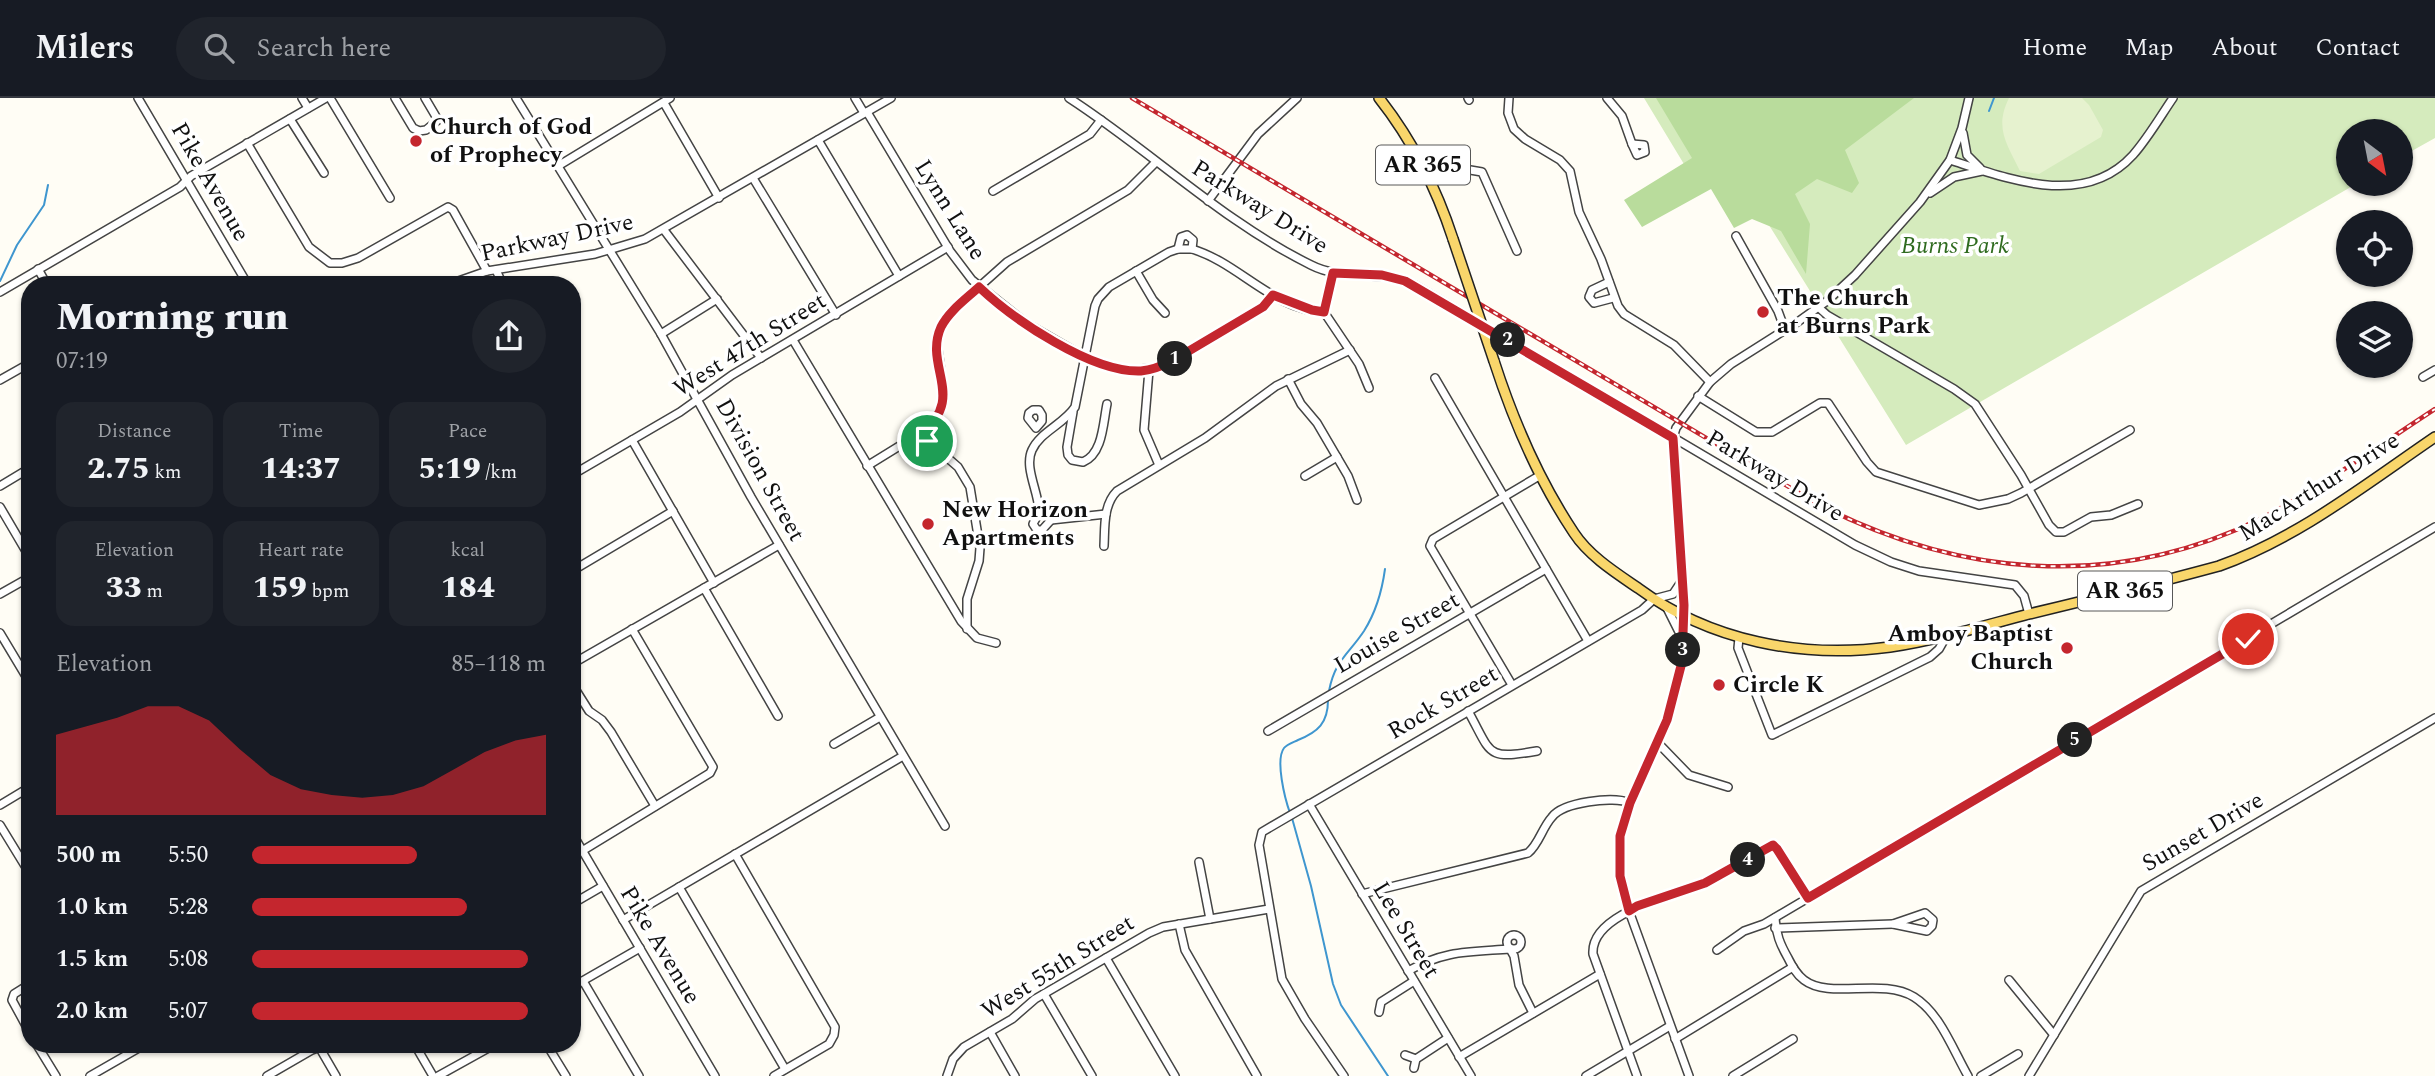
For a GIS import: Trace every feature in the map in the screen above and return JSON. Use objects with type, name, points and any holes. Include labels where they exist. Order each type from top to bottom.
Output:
[{"type":"main road","name":"AR 365","points":[[1379,98],[1426,170]]},
{"type":"main road","name":"MacArthur Drive","points":[[1426,170],[1453,239],[1515,421],[1539,476],[1575,535],[1609,567],[1665,606],[1739,638],[1787,648],[1846,650],[1895,646],[2219,566],[2241,559],[2317,517],[2435,437]]},
{"type":"street","name":"Pike Avenue","points":[[138,98],[240,276]]},
{"type":"street","points":[[302,98],[308,108]]},
{"type":"street","points":[[27,276],[180,187],[247,143],[328,98],[390,198]]},
{"type":"street","points":[[395,98],[413,128],[419,131],[426,130],[438,120],[425,98]]},
{"type":"street","name":"Division Street","points":[[516,98],[661,334],[733,466],[945,826]]},
{"type":"street","name":"Lynn Lane","points":[[855,98],[965,272],[979,287],[1032,327],[1085,358],[1126,370],[1149,370],[1172,361],[1257,311],[1273,295]]},
{"type":"street","name":"Parkway Drive","points":[[473,276],[487,271],[609,251],[632,244],[664,230],[891,98]]},
{"type":"street","name":"Parkway Drive","points":[[1069,98],[1208,201],[1311,265],[1333,273],[1382,275],[1405,281],[1842,538],[1891,562],[1937,576],[2015,585],[2024,596],[2029,614]]},
{"type":"street","points":[[1208,201],[1258,134],[1297,98]]},
{"type":"street","points":[[1509,98],[1508,113],[1514,129],[1525,139],[1560,160],[1570,171],[1579,212],[1596,246],[1613,298],[1624,314],[1678,348],[1710,382]]},
{"type":"street","points":[[1607,98],[1622,116],[1632,144]]},
{"type":"street","points":[[1689,1076],[1629,911],[1620,876],[1619,851],[1622,827],[1630,803],[1658,743],[1677,688],[1682,662],[1682,581],[1673,438],[1680,422],[1710,382],[1731,364],[1818,307],[1855,275],[1923,198],[1950,160],[1969,98]]},
{"type":"street","points":[[1950,160],[1983,171],[2056,187],[2078,186],[2114,172],[2132,156],[2173,98]]},
{"type":"street","points":[[558,166],[667,100],[719,198]]},
{"type":"street","points":[[290,119],[324,173]]},
{"type":"street","points":[[993,191],[1090,134],[1101,120]]},
{"type":"street","points":[[1962,128],[1967,155],[1983,171]]},
{"type":"street","points":[[818,140],[899,276]]},
{"type":"street","points":[[247,143],[309,247],[320,258],[332,264],[358,258],[444,207],[449,207],[487,271]]},
{"type":"street","points":[[867,466],[920,434],[935,420],[944,393],[937,352],[942,326],[950,313],[1020,253],[1128,190],[1156,162]]},
{"type":"street","points":[[1426,170],[1441,165],[1482,172],[1517,251]]},
{"type":"street","points":[[1923,198],[1954,177],[1983,171]]},
{"type":"street","points":[[753,178],[835,314]]},
{"type":"street","points":[[664,230],[761,358]]},
{"type":"street","points":[[1178,248],[1181,237],[1187,235],[1193,240],[1192,249]]},
{"type":"street","points":[[1736,236],[1778,311],[1785,330]]},
{"type":"street","name":"West 47th Street","points":[[581,470],[698,400],[761,358],[948,247]]},
{"type":"street","points":[[1107,404],[1097,449],[1092,457],[1083,462],[1072,460],[1067,452],[1073,411],[1098,299],[1109,287],[1178,248],[1192,249],[1273,295],[1324,312],[1359,364],[1369,388]]},
{"type":"street","points":[[37,270],[41,276]]},
{"type":"street","points":[[496,270],[499,276]]},
{"type":"street","points":[[1136,271],[1153,300],[1165,313]]},
{"type":"street","points":[[1324,312],[1333,273]]},
{"type":"street","points":[[1,291],[21,279]]},
{"type":"street","points":[[1609,282],[1592,290],[1589,297],[1594,303],[1613,298]]},
{"type":"street","points":[[661,334],[717,299]]},
{"type":"street","points":[[1818,307],[1975,404],[2056,533],[2064,532],[2091,517],[2111,515],[2138,504]]},
{"type":"street","points":[[793,340],[967,629],[982,641],[996,643]]},
{"type":"street","points":[[1104,546],[1106,514],[1111,498],[1117,491],[1205,438],[1268,391],[1350,350]]},
{"type":"street","points":[[0,380],[21,368]]},
{"type":"street","points":[[1149,370],[1144,430],[1159,465]]},
{"type":"street","points":[[2423,377],[2435,370]]},
{"type":"street","points":[[1434,378],[1588,641]]},
{"type":"street","points":[[1288,379],[1301,404],[1317,423],[1337,457],[1357,500]]},
{"type":"street","points":[[1698,396],[1763,434],[1772,432],[1820,403],[1828,403],[1874,471],[1965,502],[1986,505],[2008,499],[2028,489],[2130,430]]},
{"type":"street","points":[[1051,520],[1044,529],[1037,530],[1034,523],[1039,512],[1030,458],[1034,445],[1073,411]]},
{"type":"street","points":[[1036,428],[1043,437]]},
{"type":"street","points":[[920,434],[958,467],[970,487],[981,548],[967,599],[967,629]]},
{"type":"street","points":[[632,440],[714,583]]},
{"type":"street","points":[[1673,458],[1688,446]]},
{"type":"street","points":[[1305,476],[1337,457]]},
{"type":"street","points":[[0,485],[21,473]]},
{"type":"street","points":[[1512,685],[1430,548],[1430,543],[1539,476]]},
{"type":"street","points":[[0,507],[21,543]]},
{"type":"street","points":[[581,566],[673,511]]},
{"type":"street","points":[[1039,512],[1051,520],[1106,514]]},
{"type":"street","points":[[1717,950],[1744,931],[1775,918],[2435,527]]},
{"type":"street","points":[[581,659],[779,545]]},
{"type":"street","name":"Louise Street","points":[[1268,732],[1546,569]]},
{"type":"street","name":"Rock Street","points":[[1269,909],[1259,845],[1262,832],[1643,610],[1654,599],[1673,594],[1682,581]]},
{"type":"street","points":[[0,594],[21,582]]},
{"type":"street","points":[[704,588],[778,716]]},
{"type":"street","points":[[1665,606],[1682,641]]},
{"type":"street","points":[[582,850],[712,770],[712,761],[632,629]]},
{"type":"street","points":[[0,633],[21,668]]},
{"type":"street","points":[[1739,638],[1738,648],[1772,734],[1930,657],[1939,649],[1947,635]]},
{"type":"street","points":[[581,698],[589,711],[607,725],[655,806]]},
{"type":"street","points":[[1468,711],[1489,748],[1495,753],[1504,756],[1537,751]]},
{"type":"street","points":[[834,744],[880,716]]},
{"type":"street","name":"Sunset Drive","points":[[2029,1076],[2141,891],[2435,718]]},
{"type":"street","points":[[1658,743],[1689,775],[1728,787]]},
{"type":"street","points":[[623,920],[903,756]]},
{"type":"street","points":[[0,805],[21,793]]},
{"type":"street","points":[[1362,894],[1528,853],[1553,815],[1568,806],[1618,800],[1630,803]]},
{"type":"street","name":"Lee Street","points":[[1309,804],[1471,1076]]},
{"type":"street","points":[[0,825],[21,859]]},
{"type":"street","points":[[1637,1076],[1593,954],[1594,943],[1601,932],[1637,906],[1705,883],[1773,845],[1808,898]]},
{"type":"street","name":"Pike Avenue","points":[[582,850],[715,1076]]},
{"type":"street","points":[[735,854],[835,1027],[829,1044],[774,1076]]},
{"type":"street","points":[[1199,862],[1210,919]]},
{"type":"street","points":[[581,899],[603,886]]},
{"type":"street","points":[[679,887],[785,1069]]},
{"type":"street","points":[[1269,909],[1284,984],[1344,1076]]},
{"type":"street","name":"West 55th Street","points":[[947,1076],[955,1056],[964,1047],[1018,1015],[1044,994],[1157,929],[1269,909]]},
{"type":"street","points":[[1775,928],[1893,924],[1925,932],[1931,929],[1933,920],[1925,913],[1893,924]]},
{"type":"street","points":[[1775,918],[1779,942],[1803,979],[1819,987],[1886,988],[1914,997],[1933,1014],[1968,1076]]},
{"type":"street","points":[[1179,924],[1185,950],[1257,1076]]},
{"type":"street","points":[[639,948],[583,981],[639,1076]]},
{"type":"street","points":[[1408,971],[1433,958],[1452,953],[1510,949],[1514,956],[1519,985],[1533,1013]]},
{"type":"street","points":[[1106,958],[1175,1076]]},
{"type":"street","points":[[1675,1039],[1793,967]]},
{"type":"street","points":[[1459,1057],[1600,974]]},
{"type":"street","points":[[1379,1012],[1377,1000],[1414,981]]},
{"type":"street","points":[[2009,981],[2054,1035]]},
{"type":"street","points":[[21,990],[12,997],[14,1007],[21,1018]]},
{"type":"street","points":[[1044,994],[1092,1076]]},
{"type":"street","points":[[1586,1076],[1670,1027]]},
{"type":"street","points":[[990,1032],[1015,1076]]},
{"type":"street","points":[[1414,1068],[1416,1059],[1448,1038]]},
{"type":"street","points":[[1733,1076],[1794,1039]]},
{"type":"street","points":[[42,1053],[56,1076]]},
{"type":"street","points":[[90,1076],[125,1053]]},
{"type":"street","points":[[267,1076],[308,1053]]},
{"type":"street","points":[[324,1053],[336,1076]]},
{"type":"street","points":[[420,1053],[433,1076]]},
{"type":"street","points":[[438,1076],[480,1053]]},
{"type":"street","points":[[552,1053],[566,1076]]},
{"type":"street","points":[[1981,1076],[2018,1054]]},
{"type":"street","points":[[1405,1055],[1416,1059]]},
{"type":"green space","name":"Burns Park","points":[[1644,98],[2435,98],[2435,138],[2413,150],[2413,119],[2336,119],[2336,196],[1906,445],[1734,169],[1699,189]]},
{"type":"green space","points":[[1656,98],[1914,98],[1845,150],[1859,183],[1852,193],[1817,179],[1795,194],[1810,224],[1806,274],[1781,231],[1752,219],[1734,228],[1711,189],[1642,227],[1624,200],[1692,158]]},
{"type":"green space","points":[[2009,98],[2082,98],[2103,130],[2101,137],[2039,174],[2020,171],[2002,127]]},
{"type":"waterway","points":[[1989,111],[1994,98]]},
{"type":"waterway","points":[[0,281],[17,245],[44,205],[48,185]]},
{"type":"waterway","points":[[1329,691],[1338,665],[1372,616],[1385,569]]},
{"type":"waterway","points":[[1290,813],[1282,780],[1281,754],[1287,745],[1311,734],[1321,726],[1328,700]]},
{"type":"waterway","points":[[1292,818],[1311,886],[1333,984],[1341,1005],[1388,1076]]},
{"type":"railway","points":[[1132,98],[1816,503],[1870,528],[1925,547],[1980,560],[2036,566],[2092,565],[2149,557],[2205,542],[2283,507],[2435,409]]},
{"type":"place","name":"Church of God of Prophecy","points":[[416,141]]},
{"type":"place","name":"The Church at Burns Park","points":[[1763,312]]},
{"type":"place","name":"New Horizon Apartments","points":[[928,524]]},
{"type":"place","name":"Amboy Baptist Church","points":[[2067,648]]},
{"type":"place","name":"Circle K","points":[[1719,685]]},
{"type":"route","points":[[927,441],[920,434],[935,420],[944,393],[937,352],[938,335],[950,313],[979,287],[1038,331],[1092,361],[1126,370],[1143,371],[1172,361],[1263,307],[1273,295],[1317,312],[1324,312],[1333,273],[1382,275],[1405,281],[1673,438],[1684,605],[1682,662],[1667,720],[1630,803],[1620,836],[1620,876],[1629,911],[1705,883],[1773,845],[1808,898],[2248,639]]}]
